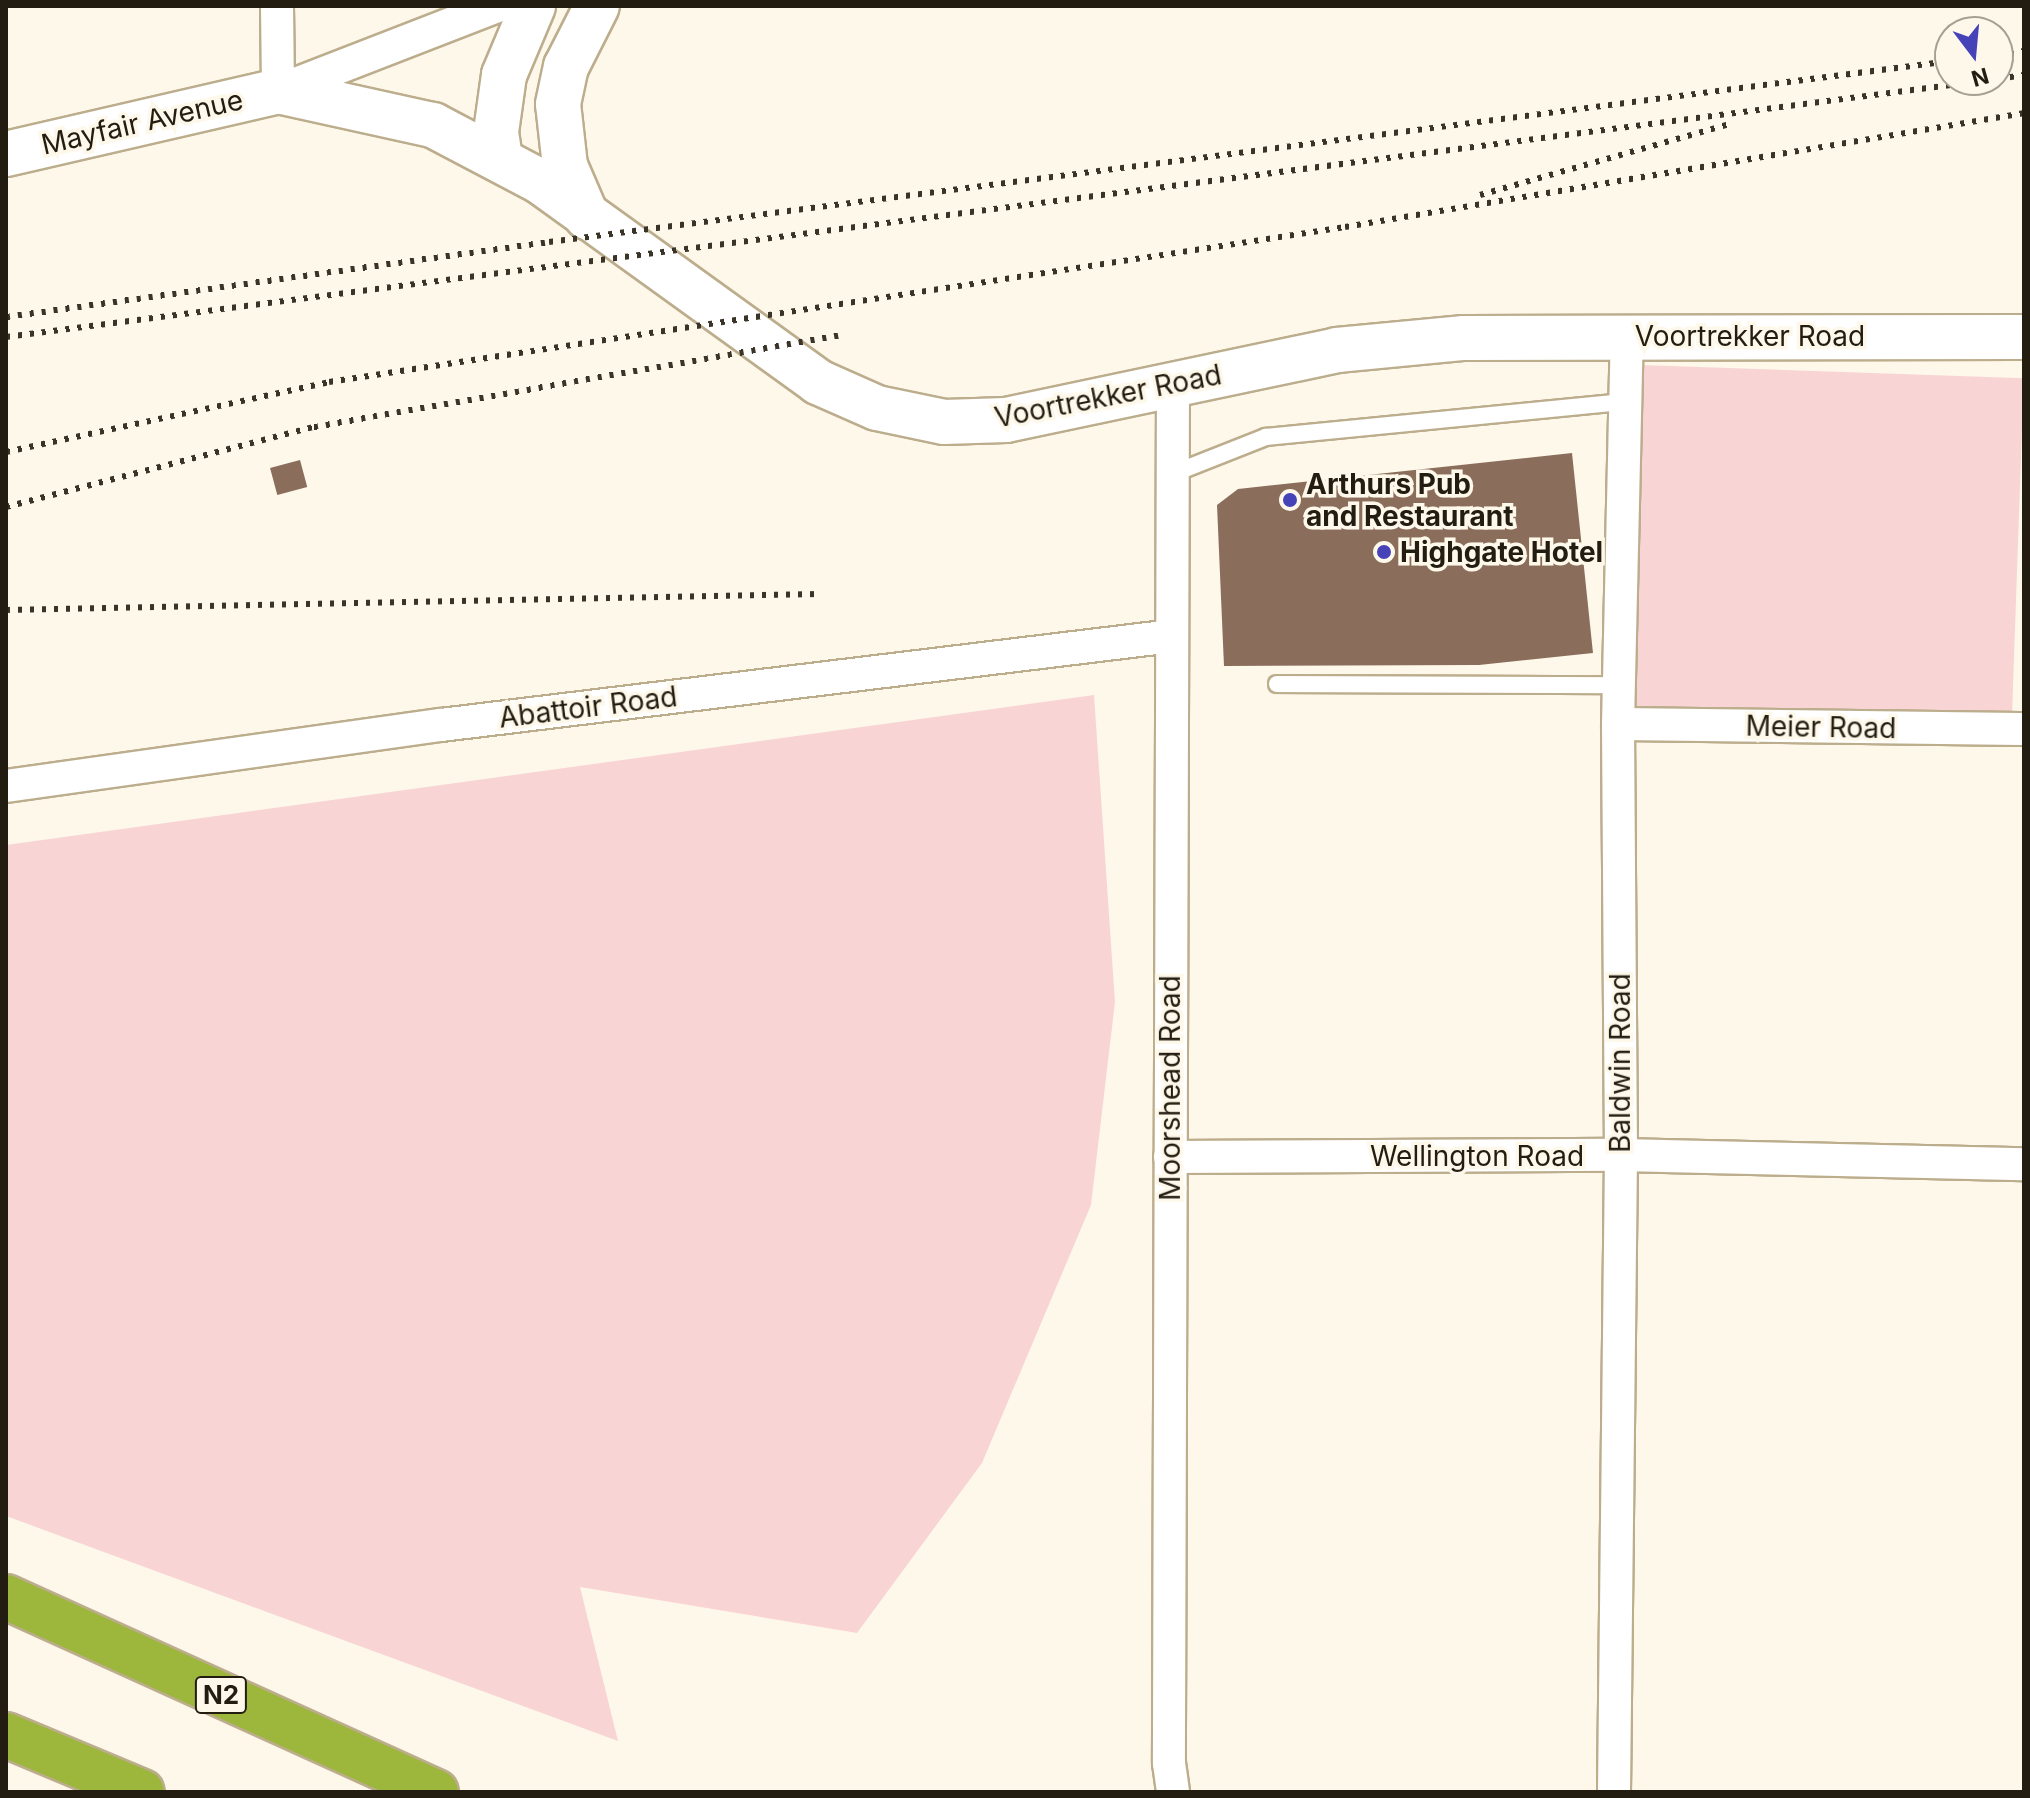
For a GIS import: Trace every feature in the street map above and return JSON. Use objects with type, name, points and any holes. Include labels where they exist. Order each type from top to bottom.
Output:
[{"type":"highway","name":"N2","points":[[6,1597],[436,1792]]},
{"type":"highway","points":[[6,1735],[142,1792]]},
{"type":"main road","points":[[500,158],[496,132],[504,75],[533,6]]},
{"type":"main road","points":[[587,217],[565,166],[558,104],[566,67],[597,6]]},
{"type":"main road","name":"Mayfair Avenue","points":[[6,154],[278,91]]},
{"type":"main road","name":"Voortrekker Road","points":[[278,91],[433,125],[500,158],[818,382],[877,408],[944,422],[1006,420],[1337,350],[1464,338],[1627,335],[2024,337]]},
{"type":"street","points":[[277,6],[278,91],[497,6]]},
{"type":"street","name":"Baldwin Road","points":[[1614,1792],[1621,1155],[1618,724],[1627,335]]},
{"type":"street","name":"Moorshead Road","points":[[1173,385],[1169,1763],[1173,1792]]},
{"type":"street","name":"Abattoir Road","points":[[6,786],[441,725],[1172,636]]},
{"type":"street","name":"Meier Road","points":[[1618,724],[2024,729]]},
{"type":"street","name":"Wellington Road","points":[[1170,1157],[1621,1155],[2024,1164]]},
{"type":"lane","points":[[1172,474],[1266,437],[1626,402]]},
{"type":"lane","points":[[1277,684],[1620,685]]},
{"type":"shaded area","points":[[1641,365],[2024,378],[2012,729],[1629,716]]},
{"type":"shaded area","points":[[1094,695],[1115,1002],[1091,1205],[982,1463],[857,1633],[580,1587],[618,1741],[6,1516],[6,845]]},
{"type":"building","points":[[1572,453],[1593,653],[1479,665],[1224,666],[1217,505],[1238,489]]},
{"type":"building","points":[[300,460],[307,487],[277,495],[270,468]]},
{"type":"railway","points":[[2014,53],[2024,51]]},
{"type":"railway","points":[[6,317],[549,242],[1934,63]]},
{"type":"railway","points":[[2014,77],[2024,75]]},
{"type":"railway","points":[[6,337],[1934,87]]},
{"type":"railway","points":[[6,452],[329,382],[1345,227],[2024,113]]},
{"type":"railway","points":[[1480,195],[1730,124]]},
{"type":"railway","points":[[6,507],[314,427],[842,335]]},
{"type":"railway","points":[[6,610],[820,594]]},
{"type":"place","name":"Arthurs Pub and Restaurant","points":[[1290,500]]},
{"type":"place","name":"Highgate Hotel","points":[[1384,552]]}]
